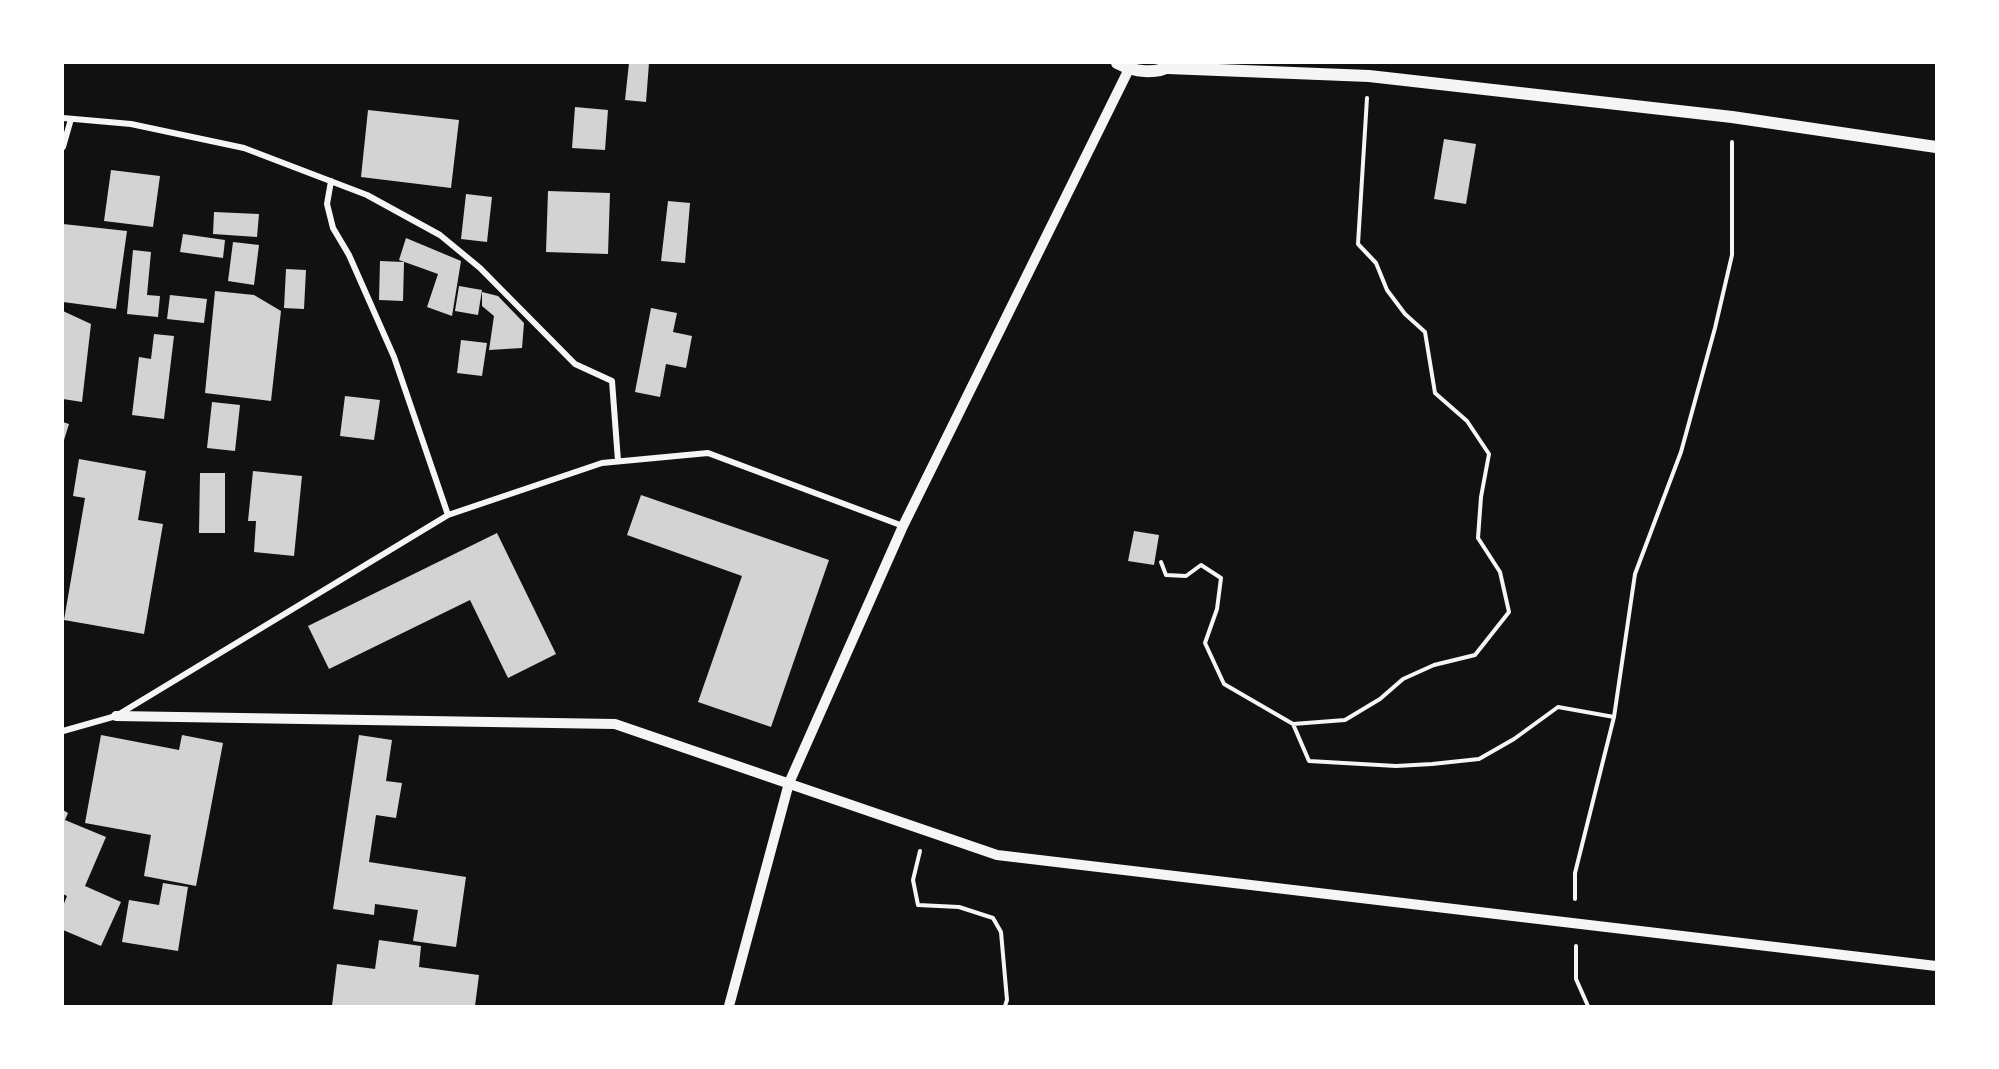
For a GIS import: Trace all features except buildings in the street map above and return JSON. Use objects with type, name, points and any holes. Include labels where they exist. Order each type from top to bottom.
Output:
[{"type":"main road","points":[[1117,63],[1129,69],[1149,72],[1173,66],[1369,76],[1732,117],[1936,147]]},
{"type":"street","points":[[729,1006],[789,783],[903,526],[1129,69]]},
{"type":"street","points":[[63,118],[131,124],[244,148],[367,195],[440,235],[480,268],[575,364],[612,381],[618,461]]},
{"type":"street","points":[[63,147],[71,119]]},
{"type":"street","points":[[331,181],[327,204],[333,228],[349,255],[394,357],[448,515]]},
{"type":"street","points":[[63,731],[116,716],[448,515],[602,463],[708,453],[903,526]]},
{"type":"street","points":[[116,716],[615,723],[997,855],[1936,966]]},
{"type":"path","points":[[1161,562],[1166,575],[1186,576],[1201,565],[1221,578],[1217,609],[1205,643],[1224,684],[1293,724],[1345,720],[1380,699],[1403,679],[1434,665],[1475,655],[1509,612],[1500,572],[1478,537],[1481,497],[1489,454],[1467,421],[1435,393],[1425,332],[1405,314],[1387,290],[1376,263],[1358,244],[1369,76]]},
{"type":"path","points":[[1588,1006],[1576,979],[1575,873],[1614,717],[1635,574],[1681,452],[1715,328],[1732,255],[1732,117]]},
{"type":"path","points":[[1293,724],[1309,760],[1396,766],[1479,759],[1514,739],[1558,707],[1614,717]]},
{"type":"path","points":[[925,830],[913,880],[918,905],[959,907],[993,918],[1001,933],[1007,1000],[1005,1006]]}]
